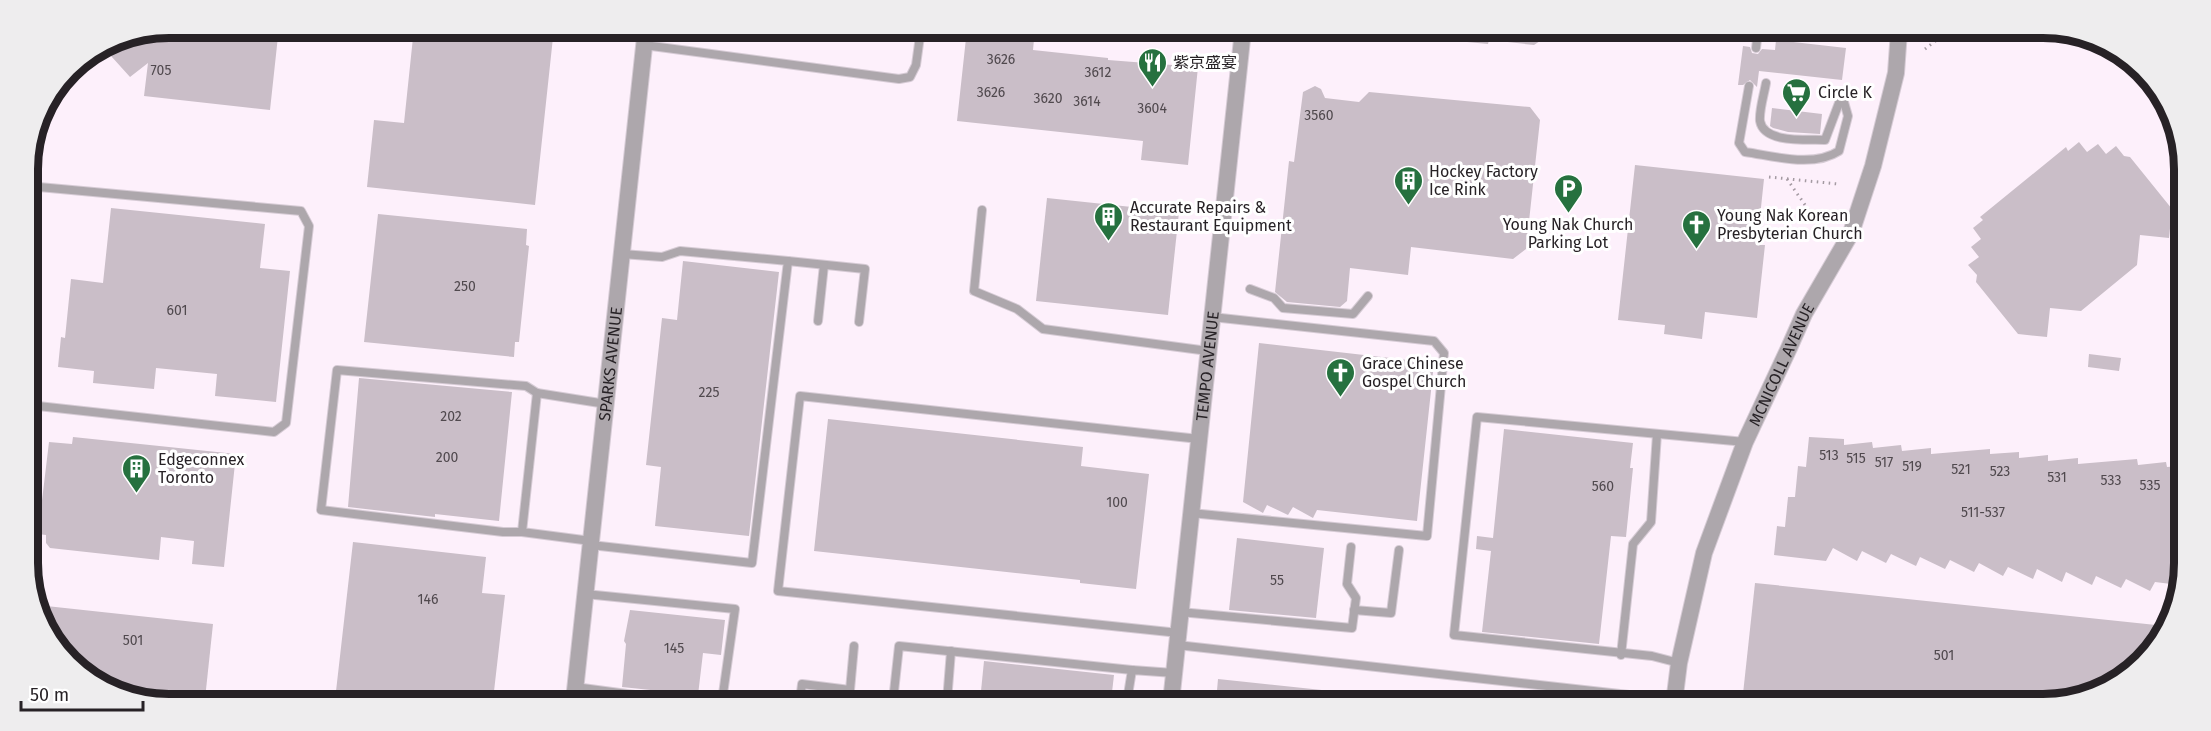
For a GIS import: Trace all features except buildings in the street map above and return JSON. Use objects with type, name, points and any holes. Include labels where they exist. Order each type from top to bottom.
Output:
[{"type":"street","name":"SPARKS AVENUE","points":[[575,694],[591,543],[597,403],[622,254],[645,38]]},
{"type":"street","name":"TEMPO AVENUE","points":[[1172,693],[1242,38]]},
{"type":"street","name":"MCNICOLL AVENUE","points":[[1675,693],[1679,663],[1704,553],[1745,442],[1804,314],[1851,233],[1876,155],[1896,73],[1899,38]]},
{"type":"lane","points":[[644,45],[899,80],[910,77],[916,64],[920,38]]},
{"type":"lane","points":[[1756,48],[1757,38]]},
{"type":"lane","points":[[1749,86],[1739,143],[1745,152],[1814,160],[1831,156],[1839,151],[1848,116],[1842,95],[1825,140],[1772,136],[1764,131],[1760,121],[1766,83]]},
{"type":"lane","points":[[38,188],[301,211],[309,226],[286,423],[274,432],[38,406]]},
{"type":"lane","points":[[982,210],[974,291],[1017,309],[1043,329],[1208,351]]},
{"type":"lane","points":[[622,254],[662,257],[680,251],[865,270],[859,322]]},
{"type":"lane","points":[[597,403],[537,393],[526,386],[338,370],[321,510],[503,532],[522,532],[752,563],[788,261]]},
{"type":"lane","points":[[818,321],[824,265]]},
{"type":"lane","points":[[1250,289],[1274,298],[1283,308],[1343,314],[1353,314],[1368,297]]},
{"type":"lane","points":[[1191,513],[1427,536],[1444,352],[1434,341],[1212,317]]},
{"type":"lane","points":[[522,532],[537,393]]},
{"type":"lane","points":[[1199,439],[801,396],[778,591],[1618,693]]},
{"type":"lane","points":[[1679,663],[1652,656],[1621,655],[1454,635],[1477,417],[1745,442]]},
{"type":"lane","points":[[1621,655],[1634,544],[1651,522],[1657,434]]},
{"type":"lane","points":[[1180,612],[1352,628],[1356,598],[1347,584],[1351,547]]},
{"type":"lane","points":[[1354,610],[1391,613],[1399,550]]},
{"type":"lane","points":[[585,594],[735,609],[723,694]]},
{"type":"lane","points":[[850,694],[854,646]]},
{"type":"lane","points":[[894,694],[899,646],[1174,673]]},
{"type":"lane","points":[[948,694],[951,651]]},
{"type":"lane","points":[[1128,693],[1132,670]]},
{"type":"lane","points":[[801,694],[802,684],[850,690]]},
{"type":"path","points":[[1925,49],[1939,38]]},
{"type":"path","points":[[1769,177],[1838,184]]},
{"type":"path","points":[[1787,179],[1821,228]]},
{"type":"place","name":"紫京盛宴","points":[[1152,88]]},
{"type":"place","name":"Circle K","points":[[1797,118]]},
{"type":"place","name":"Hockey Factory Ice Rink","points":[[1408,206]]},
{"type":"place","name":"Young Nak Church Parking Lot","points":[[1568,214]]},
{"type":"place","name":"Accurate Repairs & Restaurant Equipment","points":[[1109,242]]},
{"type":"place","name":"Young Nak Korean Presbyterian Church","points":[[1696,250]]},
{"type":"place","name":"Grace Chinese Gospel Church","points":[[1341,398]]},
{"type":"place","name":"Edgeconnex Toronto","points":[[137,494]]}]
